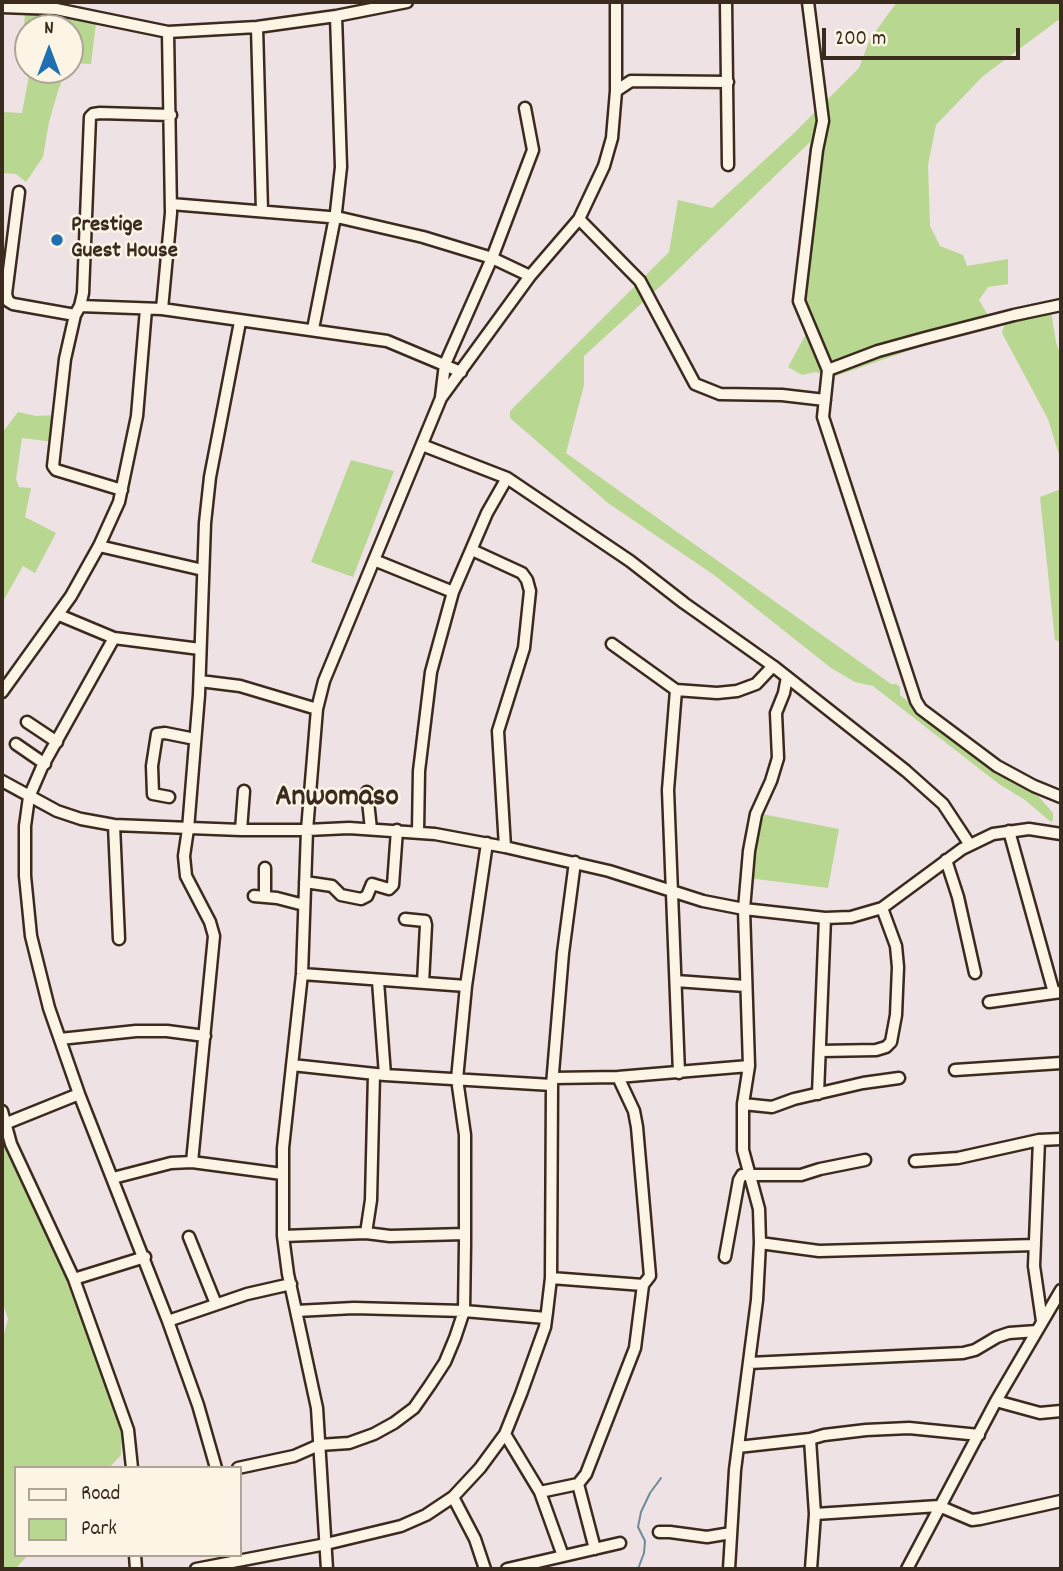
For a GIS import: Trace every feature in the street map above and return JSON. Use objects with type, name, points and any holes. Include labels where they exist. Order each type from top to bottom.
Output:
[{"type":"street","points":[[2,7],[56,9],[169,32],[257,27],[336,16],[400,2]]},
{"type":"street","points":[[441,398],[530,276],[579,219],[604,166],[612,138],[616,91],[616,2]]},
{"type":"street","points":[[726,2],[728,165]]},
{"type":"street","points":[[808,2],[823,121],[817,150],[799,301],[828,370],[823,417],[916,701],[921,709],[997,766],[1061,797]]},
{"type":"street","points":[[313,329],[335,218],[341,167],[336,16]]},
{"type":"street","points":[[257,27],[262,211]]},
{"type":"street","points":[[162,309],[171,204],[169,32]]},
{"type":"street","points":[[617,70],[631,81]]},
{"type":"street","points":[[616,91],[631,81],[728,82]]},
{"type":"street","points":[[327,1569],[317,1408],[290,1284],[283,1236],[282,1174],[285,1121],[302,974],[307,830],[317,709],[324,681],[441,398],[445,364],[492,258],[533,150],[525,108]]},
{"type":"street","points":[[122,490],[56,470],[53,466],[65,359],[78,310],[87,220],[90,117],[100,113],[171,115]]},
{"type":"street","points":[[19,192],[6,294],[8,301],[13,304],[78,310],[162,309],[313,329],[387,341],[461,372]]},
{"type":"street","points":[[171,204],[335,218],[423,237],[492,258],[530,276]]},
{"type":"street","points":[[579,219],[640,281],[695,384],[720,394],[825,400]]},
{"type":"street","points":[[828,370],[878,351],[1014,314],[1061,305]]},
{"type":"street","points":[[2,692],[59,615],[99,547],[122,490],[137,416],[146,309]]},
{"type":"street","points":[[192,1162],[214,936],[185,871],[184,856],[200,681],[205,523],[210,477],[240,321]]},
{"type":"street","points":[[422,445],[507,478],[630,561],[773,666],[930,791],[943,804],[970,845]]},
{"type":"street","points":[[418,832],[419,771],[431,671],[453,592],[487,513],[507,478]]},
{"type":"street","points":[[99,547],[203,570]]},
{"type":"street","points":[[472,550],[522,573],[530,591],[523,648],[498,731],[505,847]]},
{"type":"street","points":[[374,560],[453,592]]},
{"type":"street","points":[[59,615],[114,638],[200,649]]},
{"type":"street","points":[[114,638],[29,797],[24,876],[31,936],[49,1008],[79,1094],[169,1321],[215,1466]]},
{"type":"street","points":[[612,644],[676,690],[717,693],[737,691],[756,684],[773,666]]},
{"type":"street","points":[[729,1569],[738,1447],[757,1300],[760,1243],[759,1209],[743,1150],[743,1104],[749,1066],[744,909],[749,851],[756,814],[778,758],[776,713],[787,677]]},
{"type":"street","points":[[200,681],[240,686],[317,709]]},
{"type":"street","points":[[676,690],[668,790],[679,1073]]},
{"type":"street","points":[[26,722],[57,742]]},
{"type":"street","points":[[169,797],[152,794],[152,766],[157,734],[195,739]]},
{"type":"street","points":[[16,744],[45,764]]},
{"type":"street","points":[[2,781],[69,816],[114,825],[188,829],[371,829],[418,832],[487,843],[575,862],[673,893],[744,909],[825,918],[851,917],[882,908],[946,860],[993,834],[1029,829],[1061,834]]},
{"type":"street","points":[[241,830],[244,791]]},
{"type":"street","points":[[367,792],[371,829]]},
{"type":"street","points":[[114,825],[119,939]]},
{"type":"street","points":[[305,882],[332,886],[341,895],[361,899],[367,896],[372,884],[389,889],[393,885],[397,830]]},
{"type":"street","points":[[989,1002],[1058,992],[1009,831]]},
{"type":"street","points":[[242,1467],[294,1456],[319,1445],[349,1443],[374,1434],[414,1408],[445,1362],[464,1311],[465,1135],[457,1079],[466,986],[487,843]]},
{"type":"street","points":[[946,860],[958,897],[975,973]]},
{"type":"street","points":[[196,1569],[326,1544],[401,1525],[426,1515],[453,1497],[480,1468],[505,1434],[546,1318],[551,1278],[553,1082],[563,953],[575,862]]},
{"type":"street","points":[[265,868],[260,896],[304,905]]},
{"type":"street","points":[[821,1051],[876,1050],[891,1042],[896,1015],[898,967],[896,946],[882,908]]},
{"type":"street","points":[[818,1094],[825,918]]},
{"type":"street","points":[[405,919],[425,921],[423,983]]},
{"type":"street","points":[[302,974],[466,986]]},
{"type":"street","points":[[366,1233],[380,1074],[378,981]]},
{"type":"street","points":[[676,981],[745,986]]},
{"type":"street","points":[[60,1039],[136,1031],[167,1031],[205,1036]]},
{"type":"street","points":[[955,1069],[1061,1063]]},
{"type":"street","points":[[292,1065],[380,1074],[553,1082],[749,1066]]},
{"type":"street","points":[[551,1278],[643,1285],[648,1281],[650,1270],[637,1127],[634,1111],[618,1077]]},
{"type":"street","points":[[743,1104],[772,1107],[863,1083],[899,1079]]},
{"type":"street","points":[[7,1123],[79,1094]]},
{"type":"street","points":[[2,1111],[11,1144],[74,1279],[128,1430],[132,1466]]},
{"type":"street","points":[[915,1161],[958,1158],[1039,1140],[1061,1139]]},
{"type":"street","points":[[1039,1140],[1035,1245],[1039,1326]]},
{"type":"street","points":[[725,1257],[742,1175],[801,1175],[865,1160]]},
{"type":"street","points":[[113,1178],[171,1163],[192,1162],[282,1174]]},
{"type":"street","points":[[283,1236],[465,1234]]},
{"type":"street","points":[[189,1237],[216,1304]]},
{"type":"street","points":[[760,1243],[819,1251],[1035,1245]]},
{"type":"street","points":[[74,1279],[145,1256]]},
{"type":"street","points":[[169,1321],[216,1304],[290,1284]]},
{"type":"street","points":[[540,1492],[578,1483],[586,1474],[635,1348],[643,1285]]},
{"type":"street","points":[[908,1569],[996,1401],[1061,1292]]},
{"type":"street","points":[[296,1311],[354,1308],[464,1311],[546,1318]]},
{"type":"street","points":[[749,1363],[963,1353],[975,1350],[997,1337],[1039,1326]]},
{"type":"street","points":[[996,1401],[1033,1412],[1061,1411]]},
{"type":"street","points":[[738,1447],[810,1440],[824,1435],[866,1430],[909,1428],[979,1436]]},
{"type":"street","points":[[505,1434],[540,1492],[563,1556]]},
{"type":"street","points":[[810,1440],[814,1514],[811,1569]]},
{"type":"street","points":[[578,1483],[595,1549]]},
{"type":"street","points":[[453,1497],[475,1539],[485,1569]]},
{"type":"street","points":[[814,1514],[939,1506],[972,1520],[980,1520],[1061,1501]]},
{"type":"street","points":[[659,1532],[707,1537],[731,1533]]},
{"type":"street","points":[[507,1569],[620,1543]]},
{"type":"green space","points":[[897,2],[1061,2],[1061,18],[983,76],[936,125],[928,165],[930,226],[940,246],[963,255],[967,266],[1008,259],[1008,284],[988,287],[979,300],[989,317],[988,323],[833,377],[815,372],[802,375],[788,367],[806,334],[795,292],[810,142],[584,356],[584,385],[566,453],[891,684],[900,687],[900,695],[1007,777],[1039,797],[1053,813],[1051,822],[873,686],[855,682],[831,668],[714,575],[608,503],[510,418],[510,411],[669,252],[678,200],[712,208],[793,134],[859,68],[870,39]]},
{"type":"green space","points":[[84,21],[96,23],[91,64],[84,64]]},
{"type":"green space","points":[[27,84],[61,84],[49,122],[43,157],[26,182],[16,174],[2,173],[2,112],[22,113]]},
{"type":"green space","points":[[1051,311],[1056,342],[1061,352],[1061,461],[1048,419],[1002,333],[1005,322]]},
{"type":"green space","points":[[18,412],[36,416],[55,415],[54,442],[22,438],[16,479],[19,487],[31,488],[25,517],[56,533],[35,573],[23,566],[2,603],[2,433]]},
{"type":"green space","points":[[351,460],[394,471],[353,577],[311,562]]},
{"type":"green space","points":[[1061,489],[1061,642],[1055,640],[1040,497]]},
{"type":"green space","points":[[762,814],[839,829],[828,888],[748,878]]},
{"type":"green space","points":[[2,1122],[44,1220],[122,1429],[121,1455],[111,1466],[14,1466],[14,1557],[26,1557],[15,1569],[2,1569],[2,1341],[8,1319],[2,1300]]},
{"type":"waterway","points":[[638,1569],[645,1541],[638,1527],[641,1512],[661,1478]]},
{"type":"place","name":"Prestige Guest House","points":[[57,240]]},
{"type":"district","name":"Anwomaso","points":[[337,800]]}]
